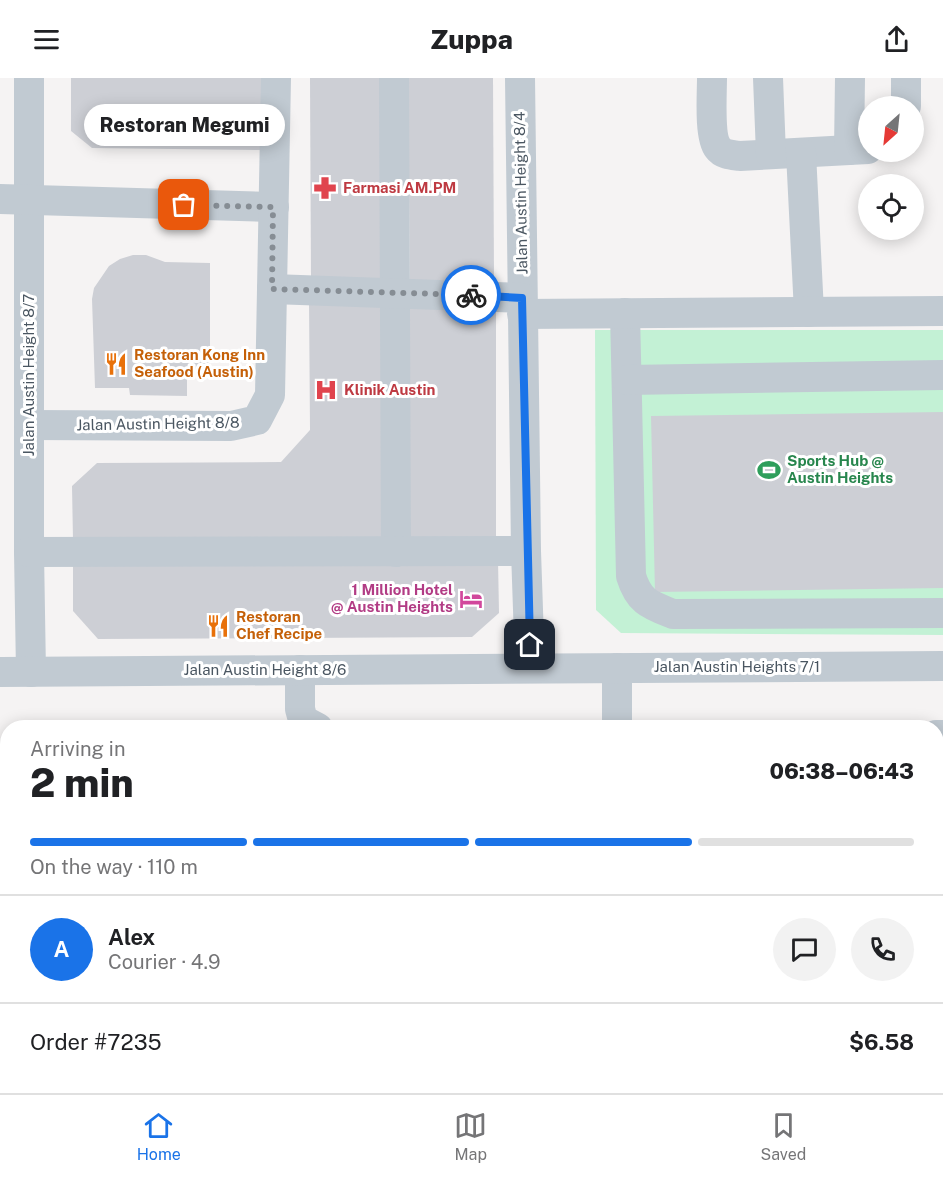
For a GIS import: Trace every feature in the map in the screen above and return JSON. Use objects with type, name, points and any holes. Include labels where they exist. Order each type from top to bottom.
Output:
[{"type":"street","name":"Jalan Austin Height 8/7","points":[[29,78],[14,200],[29,425],[31,672]]},
{"type":"street","name":"Jalan Austin Height 8/8","points":[[29,425],[231,426],[257,420],[270,395],[276,78]]},
{"type":"street","points":[[394,78],[396,552]]},
{"type":"street","name":"Jalan Austin Height 8/4","points":[[520,78],[526,551],[530,669]]},
{"type":"street","points":[[712,78],[713,135],[718,148],[728,154],[740,156],[858,149]]},
{"type":"street","points":[[768,78],[771,154]]},
{"type":"street","points":[[850,78],[858,141]]},
{"type":"street","points":[[906,78],[906,96]]},
{"type":"street","points":[[801,153],[809,312]]},
{"type":"street","points":[[14,200],[273,207]]},
{"type":"street","points":[[272,289],[396,292],[522,306],[626,313],[943,311]]},
{"type":"street","points":[[626,313],[631,576],[635,588],[646,603],[674,614],[943,614]]},
{"type":"street","points":[[627,380],[943,375]]},
{"type":"street","points":[[29,552],[526,551]]},
{"type":"street","name":"Jalan Austin Heights 7/1","points":[[530,669],[943,666]]},
{"type":"street","points":[[617,668],[617,720]]},
{"type":"street","name":"Jalan Austin Height 8/6","points":[[0,672],[530,669]]},
{"type":"street","points":[[300,670],[300,709],[303,720]]},
{"type":"green space","name":"Sports Hub @ Austin Heights","points":[[595,330],[943,330],[943,635],[621,633],[596,610]]},
{"type":"building","points":[[71,78],[261,78],[261,150],[92,148],[71,131]]},
{"type":"building","points":[[310,78],[385,78],[387,279],[311,279]]},
{"type":"building","points":[[408,78],[493,78],[494,280],[410,281]]},
{"type":"building","points":[[133,255],[146,255],[165,262],[210,263],[210,374],[187,374],[187,396],[130,395],[129,388],[95,388],[92,299],[94,288],[109,266]]},
{"type":"building","points":[[387,299],[388,539],[73,540],[72,486],[97,463],[281,462],[310,430],[309,300]]},
{"type":"building","points":[[408,302],[496,302],[496,539],[409,539]]},
{"type":"building","points":[[943,412],[943,588],[655,592],[651,416]]},
{"type":"building","points":[[498,560],[499,613],[472,637],[98,639],[73,611],[73,562]]},
{"type":"way so far","points":[[184,205],[273,207],[272,289],[471,295]]},
{"type":"place","name":"Farmasi AM.PM","points":[[325,188]]},
{"type":"place","name":"Restoran Megumi","points":[[184,205]]},
{"type":"place","name":"Restoran Kong Inn Seafood (Austin)","points":[[116,364]]},
{"type":"place","name":"Klinik Austin","points":[[326,390]]},
{"type":"place","name":"Sports Hub @ Austin Heights","points":[[769,470]]},
{"type":"place","name":"1 Million Hotel @ Austin Heights","points":[[471,599]]},
{"type":"place","name":"Restoran Chef Recipe","points":[[218,626]]},
{"type":"route","points":[[471,295],[522,298],[526,551],[530,645]]}]
